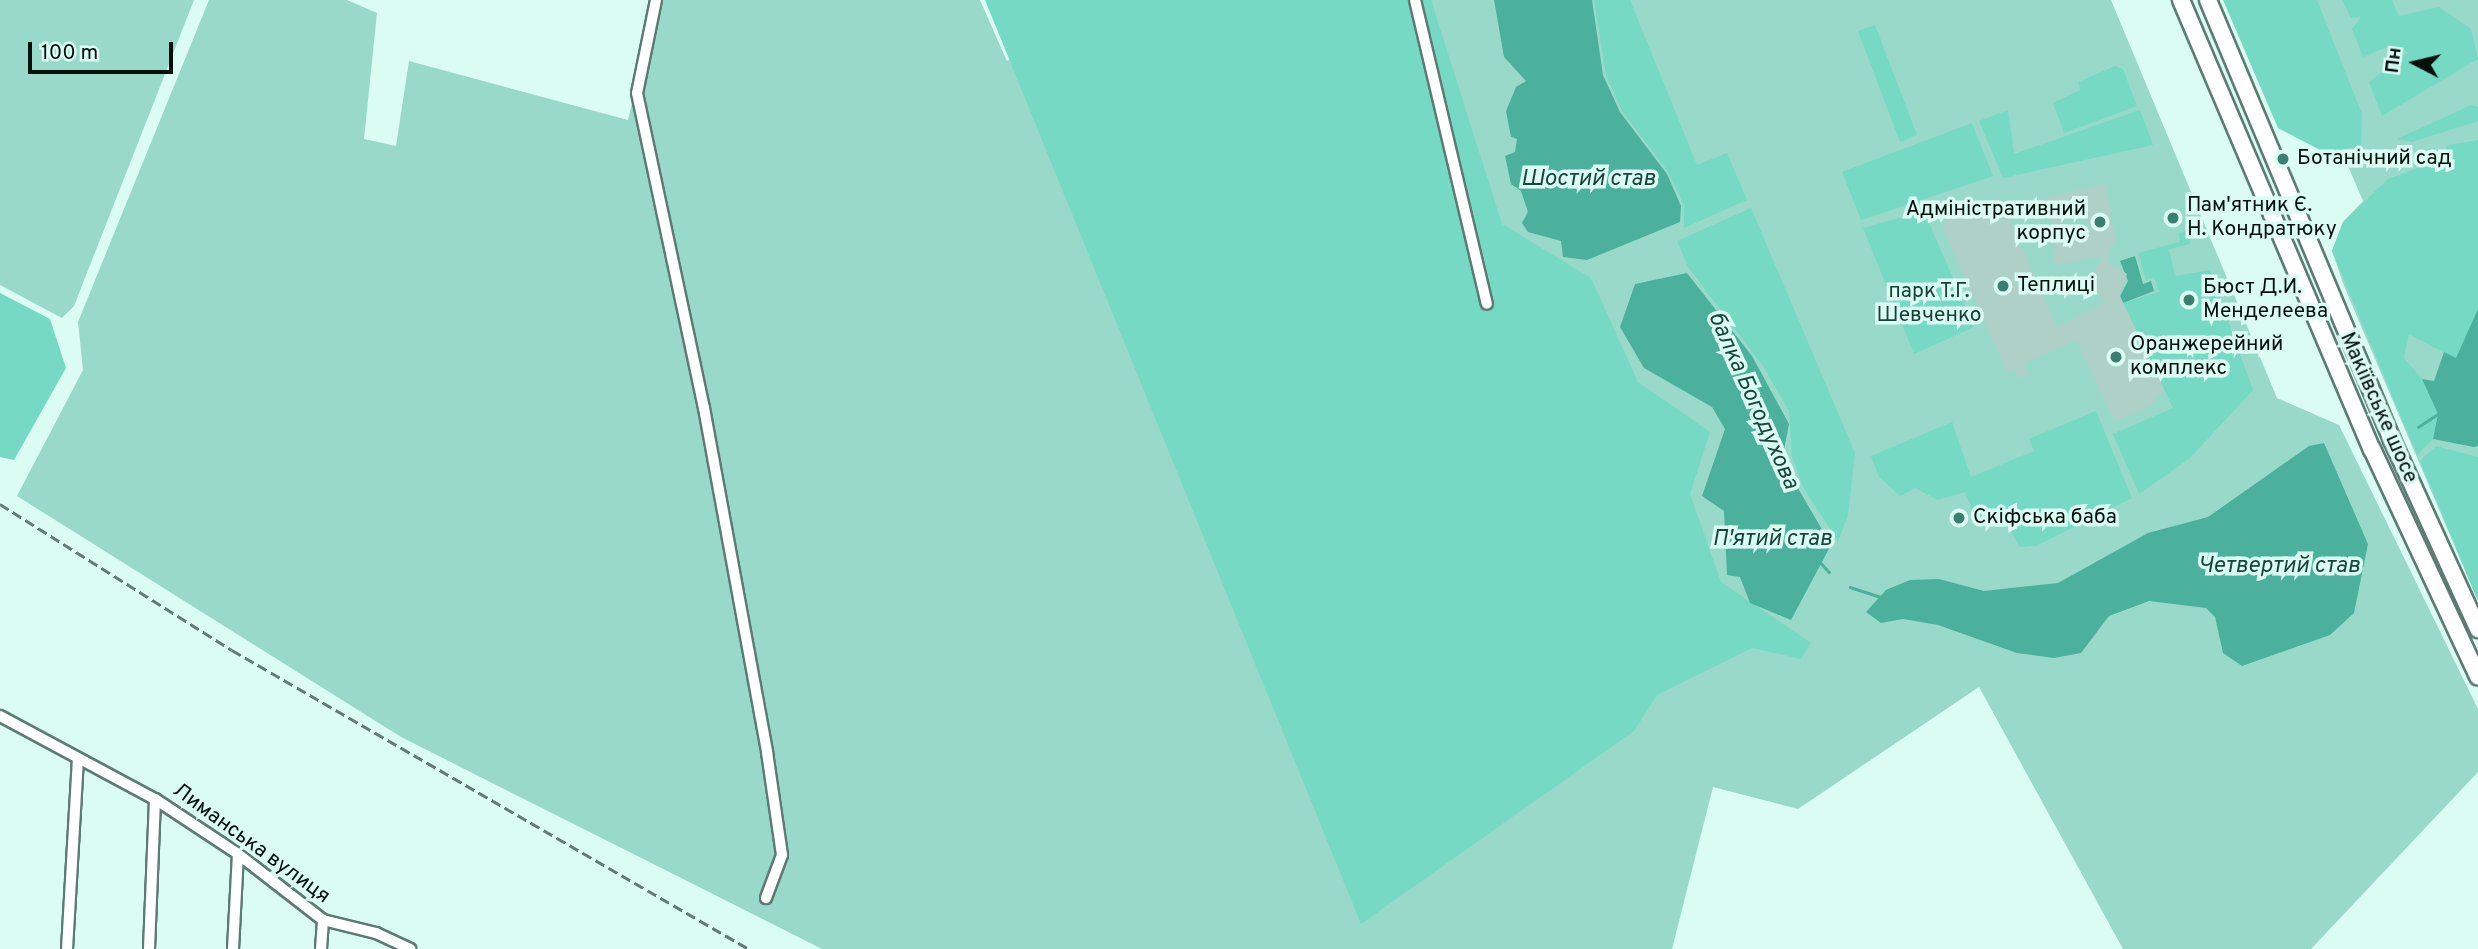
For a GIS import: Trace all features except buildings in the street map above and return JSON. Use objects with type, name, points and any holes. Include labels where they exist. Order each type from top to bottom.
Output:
[{"type":"main road","name":"Макіївське шосе","points":[[2181,0],[2372,449],[2478,676]]},
{"type":"main road","name":"Макіївське шосе","points":[[2208,0],[2392,440],[2478,629]]},
{"type":"street","points":[[656,0],[637,93],[704,408],[767,752],[782,855],[766,898]]},
{"type":"street","points":[[1415,0],[1487,304]]},
{"type":"street","name":"Лиманська вулиця","points":[[0,716],[155,799],[238,854],[323,920],[376,933],[411,949]]},
{"type":"street","points":[[67,949],[78,759]]},
{"type":"street","points":[[149,949],[155,799]]},
{"type":"street","points":[[233,949],[238,854]]},
{"type":"street","points":[[321,949],[323,920]]},
{"type":"green space","points":[[0,0],[194,0],[74,306],[62,318],[0,285]]},
{"type":"green space","points":[[209,0],[347,0],[377,13],[364,139],[396,146],[409,61],[628,120],[656,0],[980,0],[1007,61],[1146,0],[2111,0],[2277,398],[2339,425],[2478,709],[2478,772],[2311,949],[2123,949],[1979,687],[1798,809],[1713,787],[1672,949],[822,949],[401,737],[17,496],[83,370],[78,322]]},
{"type":"green space","points":[[985,0],[1431,0],[1502,224],[1591,278],[1638,382],[1710,432],[1690,494],[1721,582],[1811,643],[1801,659],[1752,648],[1657,695],[1634,731],[1361,924]]},
{"type":"green space","points":[[1594,0],[1630,0],[1697,165],[1727,153],[1747,200],[1684,228],[1684,205],[1669,173],[1622,111],[1606,75]]},
{"type":"green space","points":[[2223,0],[2317,0],[2362,114],[2361,146],[2326,153],[2278,128]]},
{"type":"green space","points":[[2277,0],[2478,0],[2478,601],[2344,286],[2332,251],[2343,222],[2363,201]]},
{"type":"green space","points":[[2342,0],[2392,0],[2399,16],[2439,7],[2471,29],[2478,59],[2382,116],[2369,82],[2408,52],[2389,46],[2363,57],[2352,29],[2361,17],[2351,18]]},
{"type":"green space","points":[[1875,25],[1917,135],[1900,142],[1858,31]]},
{"type":"green space","points":[[2115,66],[2123,69],[2137,106],[2064,133],[2053,103],[2080,90],[2078,82]]},
{"type":"green space","points":[[2471,105],[2478,107],[2478,121],[2412,142],[2397,139]]},
{"type":"green space","points":[[2008,110],[2014,154],[2140,110],[2153,145],[2003,178],[1979,121]]},
{"type":"green space","points":[[1972,123],[1993,176],[1861,220],[1842,172]]},
{"type":"green space","points":[[2478,140],[2478,309],[2456,359],[2409,334],[2404,358],[2422,379],[2438,414],[2433,439],[2417,455],[2332,251],[2343,222],[2388,179],[2439,160],[2448,145]]},
{"type":"green space","points":[[1751,208],[1855,453],[1848,515],[1838,541],[1803,487],[1792,457],[1789,411],[1763,366],[1688,267],[1677,241]]},
{"type":"green space","name":"парк Т.Г. Шевченко","points":[[1924,211],[1974,327],[1914,354],[1863,228]]},
{"type":"green space","points":[[2188,231],[2190,244],[2169,249],[2175,276],[2210,270],[2253,390],[2190,458],[2139,494],[2113,434],[2173,408],[2123,303],[2159,292],[2154,277],[2146,280],[2138,253],[2180,242],[2179,233]]},
{"type":"green space","points":[[0,293],[50,319],[66,368],[14,460],[0,457]]},
{"type":"green space","points":[[2096,411],[2132,498],[2036,546],[2019,547],[2007,522],[1977,524],[1965,492],[1938,500],[1915,488],[1900,496],[1879,477],[1871,456],[1952,422],[1971,477],[2034,451],[2029,439]]},
{"type":"green space","points":[[2436,446],[2478,457],[2478,601],[2420,461]]},
{"type":"water","name":"Шостий став","points":[[1494,0],[1592,0],[1603,75],[1620,112],[1667,174],[1681,206],[1680,222],[1587,260],[1563,257],[1561,241],[1528,232],[1522,223],[1528,212],[1521,191],[1511,184],[1505,156],[1515,152],[1517,139],[1511,137],[1506,111],[1516,87],[1526,81],[1504,57]]},
{"type":"water","points":[[2135,256],[2143,284],[2151,281],[2154,291],[2123,303],[2120,296],[2128,281],[2120,261]]},
{"type":"water","name":"П'ятий став","points":[[1687,273],[1752,356],[1789,424],[1784,450],[1799,490],[1831,545],[1791,620],[1750,603],[1740,577],[1727,575],[1724,511],[1702,496],[1725,429],[1712,407],[1644,368],[1620,327],[1635,284]]},
{"type":"water","points":[[2478,309],[2478,446],[2474,447],[2433,439],[2438,414],[2422,379],[2434,381],[2444,352],[2456,358]]},
{"type":"water","name":"Четвертий став","points":[[2324,443],[2368,544],[2354,613],[2330,635],[2242,666],[2223,653],[2215,617],[2206,608],[2149,601],[2109,616],[2081,653],[2054,658],[2017,653],[1938,625],[1903,619],[1881,623],[1866,612],[1886,590],[1910,580],[1939,579],[1984,591],[2058,583],[2148,533],[2208,517],[2309,446]]},
{"type":"waterway","name":"балка Богодухова","points":[[2418,427],[2438,414]]},
{"type":"waterway","name":"балка Богодухова","points":[[1821,563],[1829,572]]},
{"type":"waterway","name":"балка Богодухова","points":[[1850,587],[1880,597]]},
{"type":"railway","points":[[0,504],[232,650],[749,949]]},
{"type":"place","name":"Ботанічний сад","points":[[2283,159]]},
{"type":"place","name":"Пам'ятник Є. Н. Кондратюку","points":[[2173,218]]},
{"type":"place","name":"Адміністративний корпус","points":[[2100,222]]},
{"type":"place","name":"Теплиці","points":[[2003,286]]},
{"type":"place","name":"Бюст Д.И. Менделеева","points":[[2189,300]]},
{"type":"place","name":"Оранжерейний комплекс","points":[[2116,357]]},
{"type":"place","name":"Скіфська баба","points":[[1959,518]]}]
